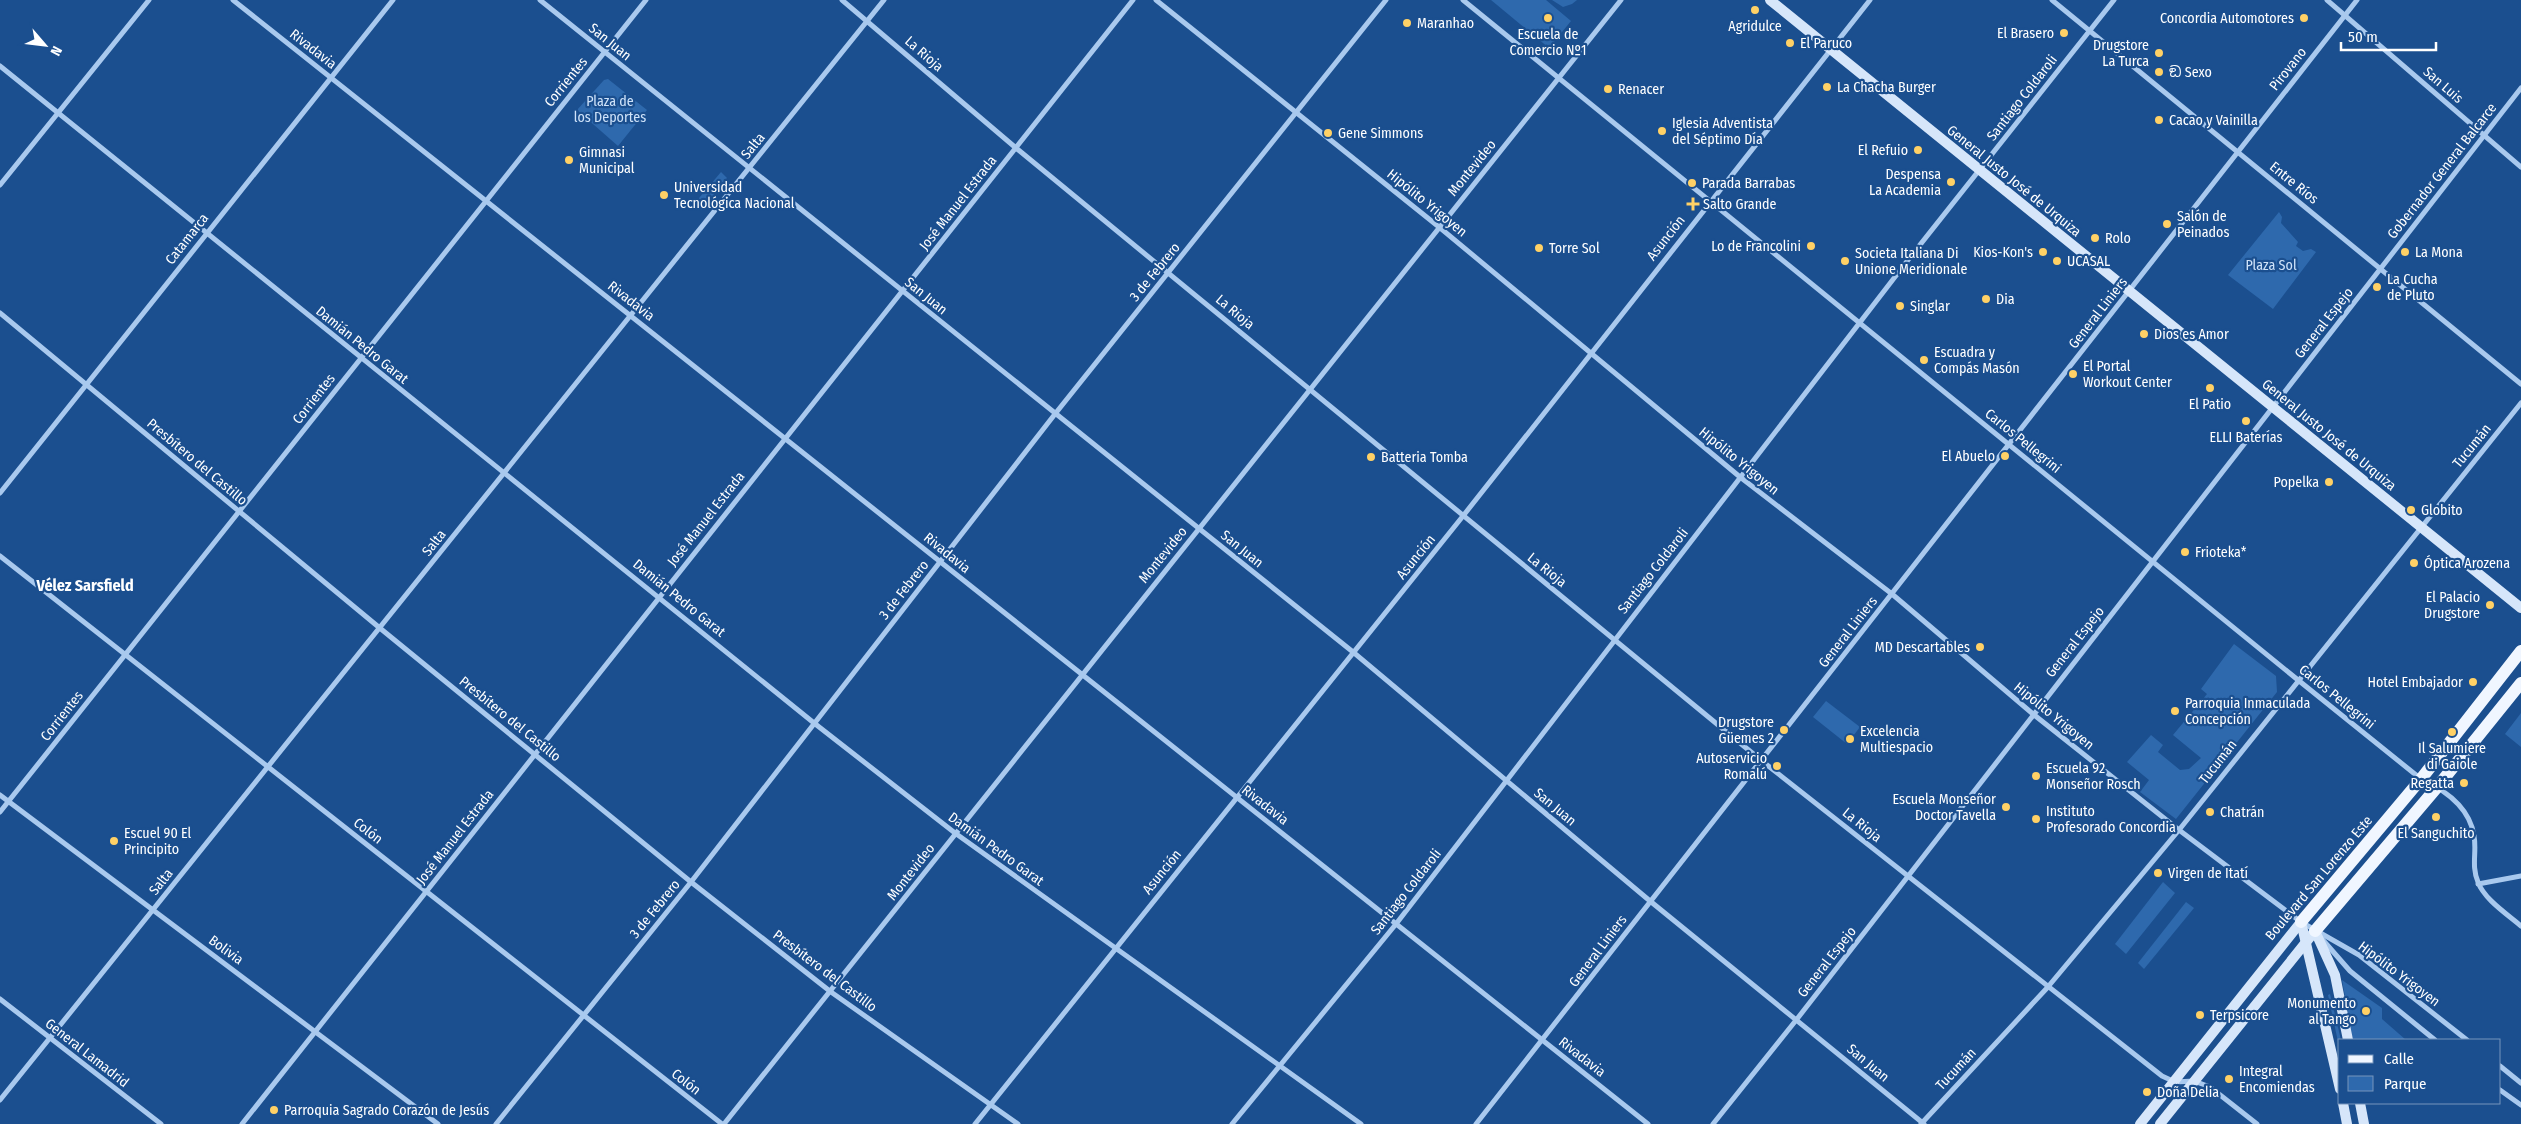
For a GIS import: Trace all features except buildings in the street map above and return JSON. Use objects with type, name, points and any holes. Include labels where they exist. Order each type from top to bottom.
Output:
[{"type":"main road","name":"Boulevard San Lorenzo Este","points":[[2301,922],[2422,779],[2521,651]]},
{"type":"main road","points":[[2315,931],[2438,786],[2521,683]]},
{"type":"street","points":[[0,185],[149,0]]},
{"type":"street","name":"Rivadavia","points":[[233,0],[1648,1124]]},
{"type":"street","name":"Catamarca","points":[[0,493],[205,233],[393,0]]},
{"type":"street","name":"San Juan","points":[[540,0],[1353,652],[1650,901],[1797,1019],[1922,1124]]},
{"type":"street","name":"Corrientes","points":[[0,812],[646,0]]},
{"type":"street","name":"La Rioja","points":[[842,0],[1016,148],[1170,272],[1463,516],[1762,760],[2047,988],[2162,1076],[2176,1082]]},
{"type":"street","name":"Salta","points":[[0,1100],[884,0]]},
{"type":"street","name":"José Manuel Estrada","points":[[242,1124],[1133,0]]},
{"type":"street","name":"Hipólito Yrigoyen","points":[[1156,0],[1439,227],[1740,477],[1892,594],[2032,714],[2179,830],[2301,922],[2358,955],[2466,1039]]},
{"type":"street","name":"3 de Febrero","points":[[496,1124],[691,882],[1055,414],[1386,0]]},
{"type":"street","name":"Carlos Pellegrini","points":[[1463,0],[2298,680],[2422,779],[2438,786],[2468,814],[2474,836],[2474,869],[2478,884]]},
{"type":"street","name":"Montevideo","points":[[723,1124],[831,992],[1621,0]]},
{"type":"street","name":"General Justo José de Urquiza","points":[[1770,0],[2521,608]]},
{"type":"street","name":"Asunción","points":[[975,1124],[1463,516],[1870,0]]},
{"type":"street","name":"Entre Ríos","points":[[2052,0],[2521,384]]},
{"type":"street","name":"Santiago Coldaroli","points":[[1232,1124],[1396,924],[1859,323],[2114,0]]},
{"type":"street","name":"San Luis","points":[[2327,0],[2521,167]]},
{"type":"street","name":"Pirovano","points":[[2238,152],[2357,0]]},
{"type":"street","name":"Damián Pedro Garat","points":[[0,66],[361,359],[955,834],[1361,1124]]},
{"type":"street","name":"Gobernador General Balcarce","points":[[2381,269],[2521,88]]},
{"type":"street","name":"General Liniers","points":[[1476,1124],[1543,1041],[1650,901],[2010,445],[2238,152]]},
{"type":"street","name":"General Espejo","points":[[1713,1124],[1908,877],[2032,714],[2381,269]]},
{"type":"street","name":"Presbítero del Castillo","points":[[0,313],[380,629],[535,753],[691,882],[831,992],[1018,1124]]},
{"type":"street","name":"Tucumán","points":[[1922,1124],[2047,988],[2179,830],[2521,403]]},
{"type":"street","name":"Colón","points":[[0,556],[723,1124]]},
{"type":"street","name":"Bolivia","points":[[0,795],[152,910],[316,1030],[438,1124]]},
{"type":"street","points":[[2521,876],[2478,884],[2491,900],[2521,926]]},
{"type":"street","points":[[2301,922],[2307,941],[2338,1080]]},
{"type":"street","name":"Boulevard San Lorenzo Este","points":[[2140,1124],[2176,1082],[2301,922]]},
{"type":"street","points":[[2160,1124],[2315,931],[2335,975],[2348,1039]]},
{"type":"street","name":"Hipólito Yrigoyen","points":[[2315,931],[2350,971],[2434,1039]]},
{"type":"street","name":"General Lamadrid","points":[[0,999],[160,1124]]},
{"type":"street","points":[[2501,1067],[2521,1083]]},
{"type":"street","points":[[2176,1082],[2194,1081],[2210,1086],[2257,1124]]},
{"type":"street","points":[[2501,1091],[2521,1106]]},
{"type":"street","points":[[2343,1104],[2347,1124]]},
{"type":"street","points":[[2360,1104],[2364,1124]]},
{"type":"green space","points":[[1491,0],[1546,0],[1571,21],[1549,48]]},
{"type":"green space","points":[[1552,0],[1577,0],[1563,7]]},
{"type":"green space","name":"Plaza de los Deportes","points":[[608,79],[647,110],[618,146],[577,110],[604,80]]},
{"type":"green space","points":[[721,172],[727,178],[702,210],[694,204]]},
{"type":"green space","name":"Plaza Sol","points":[[2279,212],[2282,217],[2281,223],[2298,242],[2296,246],[2303,251],[2311,249],[2316,252],[2273,309],[2228,275]]},
{"type":"green space","points":[[2234,644],[2276,676],[2277,692],[2176,819],[2140,792],[2149,780],[2127,762],[2151,735],[2163,745],[2158,752],[2180,770],[2189,769],[2201,758],[2173,735],[2207,694],[2201,689]]},
{"type":"green space","points":[[1826,701],[1860,727],[1847,744],[1813,717]]},
{"type":"green space","points":[[2521,713],[2521,747],[2505,734]]},
{"type":"green space","points":[[2163,882],[2175,893],[2126,954],[2115,944]]},
{"type":"green space","points":[[2186,902],[2194,908],[2144,969],[2138,963]]},
{"type":"green space","points":[[2342,980],[2382,1008],[2382,1019],[2405,1039],[2353,1039]]},
{"type":"green space","points":[[2330,994],[2341,1039],[2338,1039],[2338,1042],[2328,995]]},
{"type":"place","name":"Agridulce","points":[[1755,10]]},
{"type":"place","name":"Escuela de Comercio Nº1","points":[[1548,18]]},
{"type":"place","name":"Concordia Automotores","points":[[2304,18]]},
{"type":"place","name":"Maranhao","points":[[1407,23]]},
{"type":"place","name":"El Brasero","points":[[2064,33]]},
{"type":"place","name":"El Paruco","points":[[1790,43]]},
{"type":"place","name":"Drugstore La Turca","points":[[2159,53]]},
{"type":"place","name":"ඞ Sexo","points":[[2159,72]]},
{"type":"place","name":"La Chacha Burger","points":[[1827,87]]},
{"type":"place","name":"Renacer","points":[[1608,89]]},
{"type":"place","name":"Cacao y Vainilla","points":[[2159,120]]},
{"type":"place","name":"Iglesia Adventista del Séptimo Día","points":[[1662,131]]},
{"type":"place","name":"Gene Simmons","points":[[1328,133]]},
{"type":"place","name":"El Refuio","points":[[1918,150]]},
{"type":"place","name":"Gimnasi Municipal","points":[[569,160]]},
{"type":"place","name":"Despensa La Academia","points":[[1951,182]]},
{"type":"place","name":"Parada Barrabas","points":[[1692,183]]},
{"type":"place","name":"Universidad Tecnológica Nacional","points":[[664,195]]},
{"type":"place","name":"Salto Grande","points":[[1693,204]]},
{"type":"place","name":"Salón de Peinados","points":[[2167,224]]},
{"type":"place","name":"Rolo","points":[[2095,238]]},
{"type":"place","name":"Lo de Francolini","points":[[1811,246]]},
{"type":"place","name":"Torre Sol","points":[[1539,248]]},
{"type":"place","name":"Kios-Kon's","points":[[2043,252]]},
{"type":"place","name":"La Mona","points":[[2405,252]]},
{"type":"place","name":"Societa Italiana Di Unione Meridionale","points":[[1845,261]]},
{"type":"place","name":"UCASAL","points":[[2057,261]]},
{"type":"place","name":"La Cucha de Pluto","points":[[2377,287]]},
{"type":"place","name":"Dia","points":[[1986,299]]},
{"type":"place","name":"Singlar","points":[[1900,306]]},
{"type":"place","name":"Dios es Amor","points":[[2144,334]]},
{"type":"place","name":"Escuadra y Compás Masón","points":[[1924,360]]},
{"type":"place","name":"El Portal Workout Center","points":[[2073,374]]},
{"type":"place","name":"El Patio","points":[[2210,388]]},
{"type":"place","name":"ELLI Baterías","points":[[2246,421]]},
{"type":"place","name":"El Abuelo","points":[[2005,456]]},
{"type":"place","name":"Batteria Tomba","points":[[1371,457]]},
{"type":"place","name":"Popelka","points":[[2329,482]]},
{"type":"place","name":"Globito","points":[[2411,510]]},
{"type":"place","name":"Frioteka*","points":[[2185,552]]},
{"type":"place","name":"Óptica Arozena","points":[[2414,563]]},
{"type":"place","name":"El Palacio Drugstore","points":[[2490,605]]},
{"type":"place","name":"MD Descartables","points":[[1980,647]]},
{"type":"place","name":"Hotel Embajador","points":[[2473,682]]},
{"type":"place","name":"Parroquia Inmaculada Concepción","points":[[2175,711]]},
{"type":"place","name":"Drugstore Güemes 2","points":[[1784,730]]},
{"type":"place","name":"Il Salumiere di Gaiole","points":[[2452,732]]},
{"type":"place","name":"Excelencia Multiespacio","points":[[1850,739]]},
{"type":"place","name":"Autoservicio Romalú","points":[[1777,766]]},
{"type":"place","name":"Escuela 92 Monseñor Rosch","points":[[2036,776]]},
{"type":"place","name":"Regatta","points":[[2464,783]]},
{"type":"place","name":"Escuela Monseñor Doctor Tavella","points":[[2006,807]]},
{"type":"place","name":"Chatrán","points":[[2210,812]]},
{"type":"place","name":"El Sanguchito","points":[[2436,817]]},
{"type":"place","name":"Instituto Profesorado Concordia","points":[[2036,819]]},
{"type":"place","name":"Escuel 90 El Principito","points":[[114,841]]},
{"type":"place","name":"Virgen de Itatí","points":[[2158,873]]},
{"type":"place","name":"Monumento al Tango","points":[[2366,1011]]},
{"type":"place","name":"Terpsicore","points":[[2200,1015]]},
{"type":"place","name":"Integral Encomiendas","points":[[2229,1079]]},
{"type":"place","name":"Doña Delia","points":[[2147,1092]]},
{"type":"place","name":"Parroquia Sagrado Corazón de Jesús","points":[[274,1110]]},
{"type":"district","name":"Vélez Sarsfield","points":[[85,585]]}]
